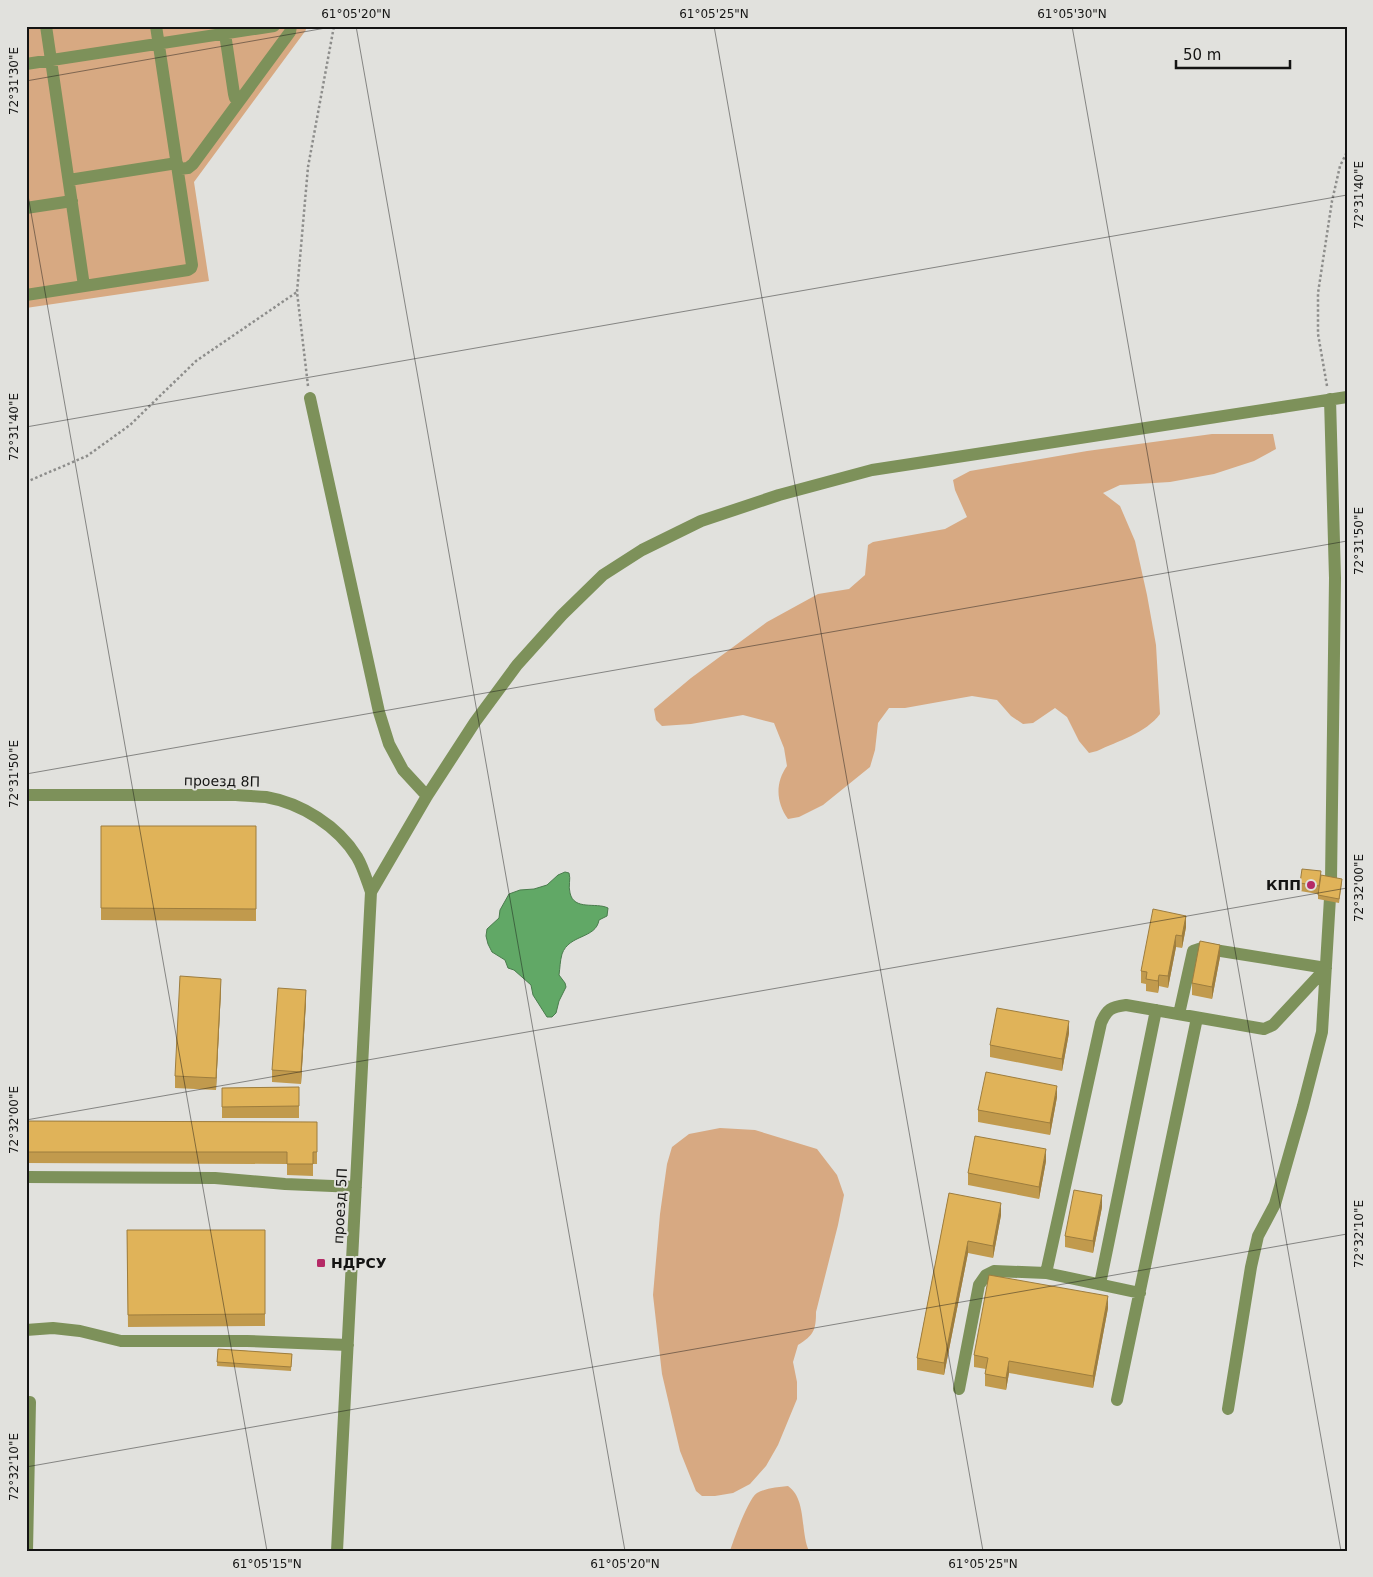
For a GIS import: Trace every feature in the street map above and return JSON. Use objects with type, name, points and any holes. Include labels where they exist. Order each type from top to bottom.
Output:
[{"type":"street","points":[[46,26],[84,286]]},
{"type":"street","points":[[26,295],[191,268],[192,264],[156,26]]},
{"type":"street","points":[[26,64],[159,44],[225,30],[274,26]]},
{"type":"street","points":[[69,180],[177,166],[188,168],[193,164],[290,32],[291,26]]},
{"type":"street","points":[[225,30],[234,94],[235,98],[239,101]]},
{"type":"street","points":[[26,208],[72,201]]},
{"type":"street","points":[[371,892],[427,796],[475,722],[512,672],[562,615],[603,576],[642,550],[701,521],[779,495],[872,470],[1347,397]]},
{"type":"street","points":[[310,398],[379,712],[389,744],[402,770],[427,796]]},
{"type":"street","points":[[1228,1409],[1258,1236],[1275,1204],[1304,1106],[1322,1032],[1331,881],[1335,578],[1330,400]]},
{"type":"street","name":"проезд 8П","points":[[26,795],[236,795],[266,797],[298,807],[322,821],[342,838],[358,858],[371,892]]},
{"type":"street","name":"проезд 5П","points":[[337,1551],[371,892]]},
{"type":"street","points":[[1179,1014],[1193,951],[1202,948],[1326,968]]},
{"type":"street","points":[[1046,1273],[1101,1023],[1106,1012],[1115,1007],[1126,1005],[1264,1029],[1273,1025],[1326,968]]},
{"type":"street","points":[[1100,1284],[1156,1010]]},
{"type":"street","points":[[1117,1400],[1197,1018]]},
{"type":"street","points":[[26,1177],[215,1178],[285,1184],[356,1186]]},
{"type":"street","points":[[960,1389],[979,1285],[986,1275],[994,1271],[1046,1273],[1140,1293]]},
{"type":"street","points":[[26,1330],[53,1328],[80,1331],[121,1341],[348,1345]]},
{"type":"street","points":[[26,1402],[30,1402],[27,1551]]},
{"type":"path","points":[[310,398],[296,292],[308,167],[334,26]]},
{"type":"path","points":[[1330,400],[1318,334],[1318,293],[1332,201],[1340,166],[1347,152]]},
{"type":"path","points":[[26,482],[87,456],[130,425],[196,361],[296,292]]},
{"type":"shaded area","points":[[26,26],[305,26],[306,30],[194,182],[209,281],[26,308]]},
{"type":"shaded area","points":[[1212,434],[1273,434],[1276,449],[1254,461],[1214,474],[1170,482],[1120,485],[1103,493],[1120,506],[1135,541],[1156,645],[1160,714],[1154,721],[1131,736],[1089,753],[1079,741],[1067,717],[1055,708],[1033,723],[1023,724],[1011,716],[997,700],[972,696],[905,708],[889,708],[878,723],[875,750],[870,767],[823,805],[799,817],[788,819],[781,806],[778,792],[780,779],[787,766],[784,748],[774,723],[743,715],[691,724],[662,726],[656,720],[654,709],[691,678],[767,622],[818,594],[849,589],[865,575],[868,545],[873,542],[945,529],[967,517],[955,490],[953,480],[970,471],[1087,451]]},
{"type":"shaded area","points":[[565,872],[569,873],[569,888],[572,899],[581,904],[608,908],[607,916],[599,920],[593,931],[576,939],[565,948],[561,957],[559,975],[566,987],[559,1001],[556,1013],[552,1017],[547,1017],[533,995],[531,985],[514,970],[508,968],[505,960],[492,952],[486,936],[487,929],[499,918],[500,910],[509,894],[547,885],[558,875]]},
{"type":"shaded area","points":[[720,1128],[755,1130],[817,1149],[837,1175],[844,1195],[816,1312],[815,1328],[808,1338],[798,1345],[793,1362],[797,1382],[797,1399],[778,1445],[766,1466],[750,1484],[733,1493],[702,1496],[696,1491],[680,1451],[662,1374],[653,1295],[660,1214],[667,1164],[672,1147],[689,1134]]},
{"type":"shaded area","points":[[788,1486],[794,1492],[801,1507],[806,1543],[809,1551],[730,1551],[753,1497],[764,1490]]},
{"type":"building","points":[[101,826],[256,826],[256,909],[101,908]]},
{"type":"building","points":[[1302,869],[1321,871],[1319,886],[1300,883]]},
{"type":"building","points":[[1321,875],[1342,879],[1339,899],[1318,895]]},
{"type":"building","points":[[1153,909],[1186,916],[1182,936],[1176,935],[1168,976],[1159,975],[1158,981],[1146,979],[1147,972],[1141,971]]},
{"type":"building","points":[[1200,941],[1220,945],[1212,987],[1192,983]]},
{"type":"building","points":[[180,976],[221,979],[216,1078],[175,1076]]},
{"type":"building","points":[[278,988],[306,990],[301,1072],[272,1070]]},
{"type":"building","points":[[997,1008],[1069,1021],[1062,1059],[990,1045]]},
{"type":"building","points":[[986,1072],[1057,1086],[1050,1123],[978,1110]]},
{"type":"building","points":[[299,1087],[299,1106],[222,1107],[222,1088]]},
{"type":"building","points":[[26,1121],[317,1122],[317,1152],[313,1152],[313,1164],[287,1164],[287,1152],[26,1152]]},
{"type":"building","points":[[975,1136],[1046,1149],[1039,1187],[968,1173]]},
{"type":"building","points":[[1074,1190],[1102,1195],[1093,1241],[1065,1236]]},
{"type":"building","points":[[949,1193],[1001,1203],[993,1246],[968,1241],[944,1363],[917,1358]]},
{"type":"building","points":[[127,1230],[265,1230],[265,1314],[128,1315]]},
{"type":"building","points":[[989,1275],[1108,1296],[1093,1376],[1009,1361],[1006,1378],[985,1374],[988,1358],[974,1355]]},
{"type":"building","points":[[218,1349],[292,1354],[291,1367],[217,1362]]},
{"type":"place","name":"КПП","points":[[1311,885]]},
{"type":"place","name":"НДРСУ","points":[[321,1263]]}]
